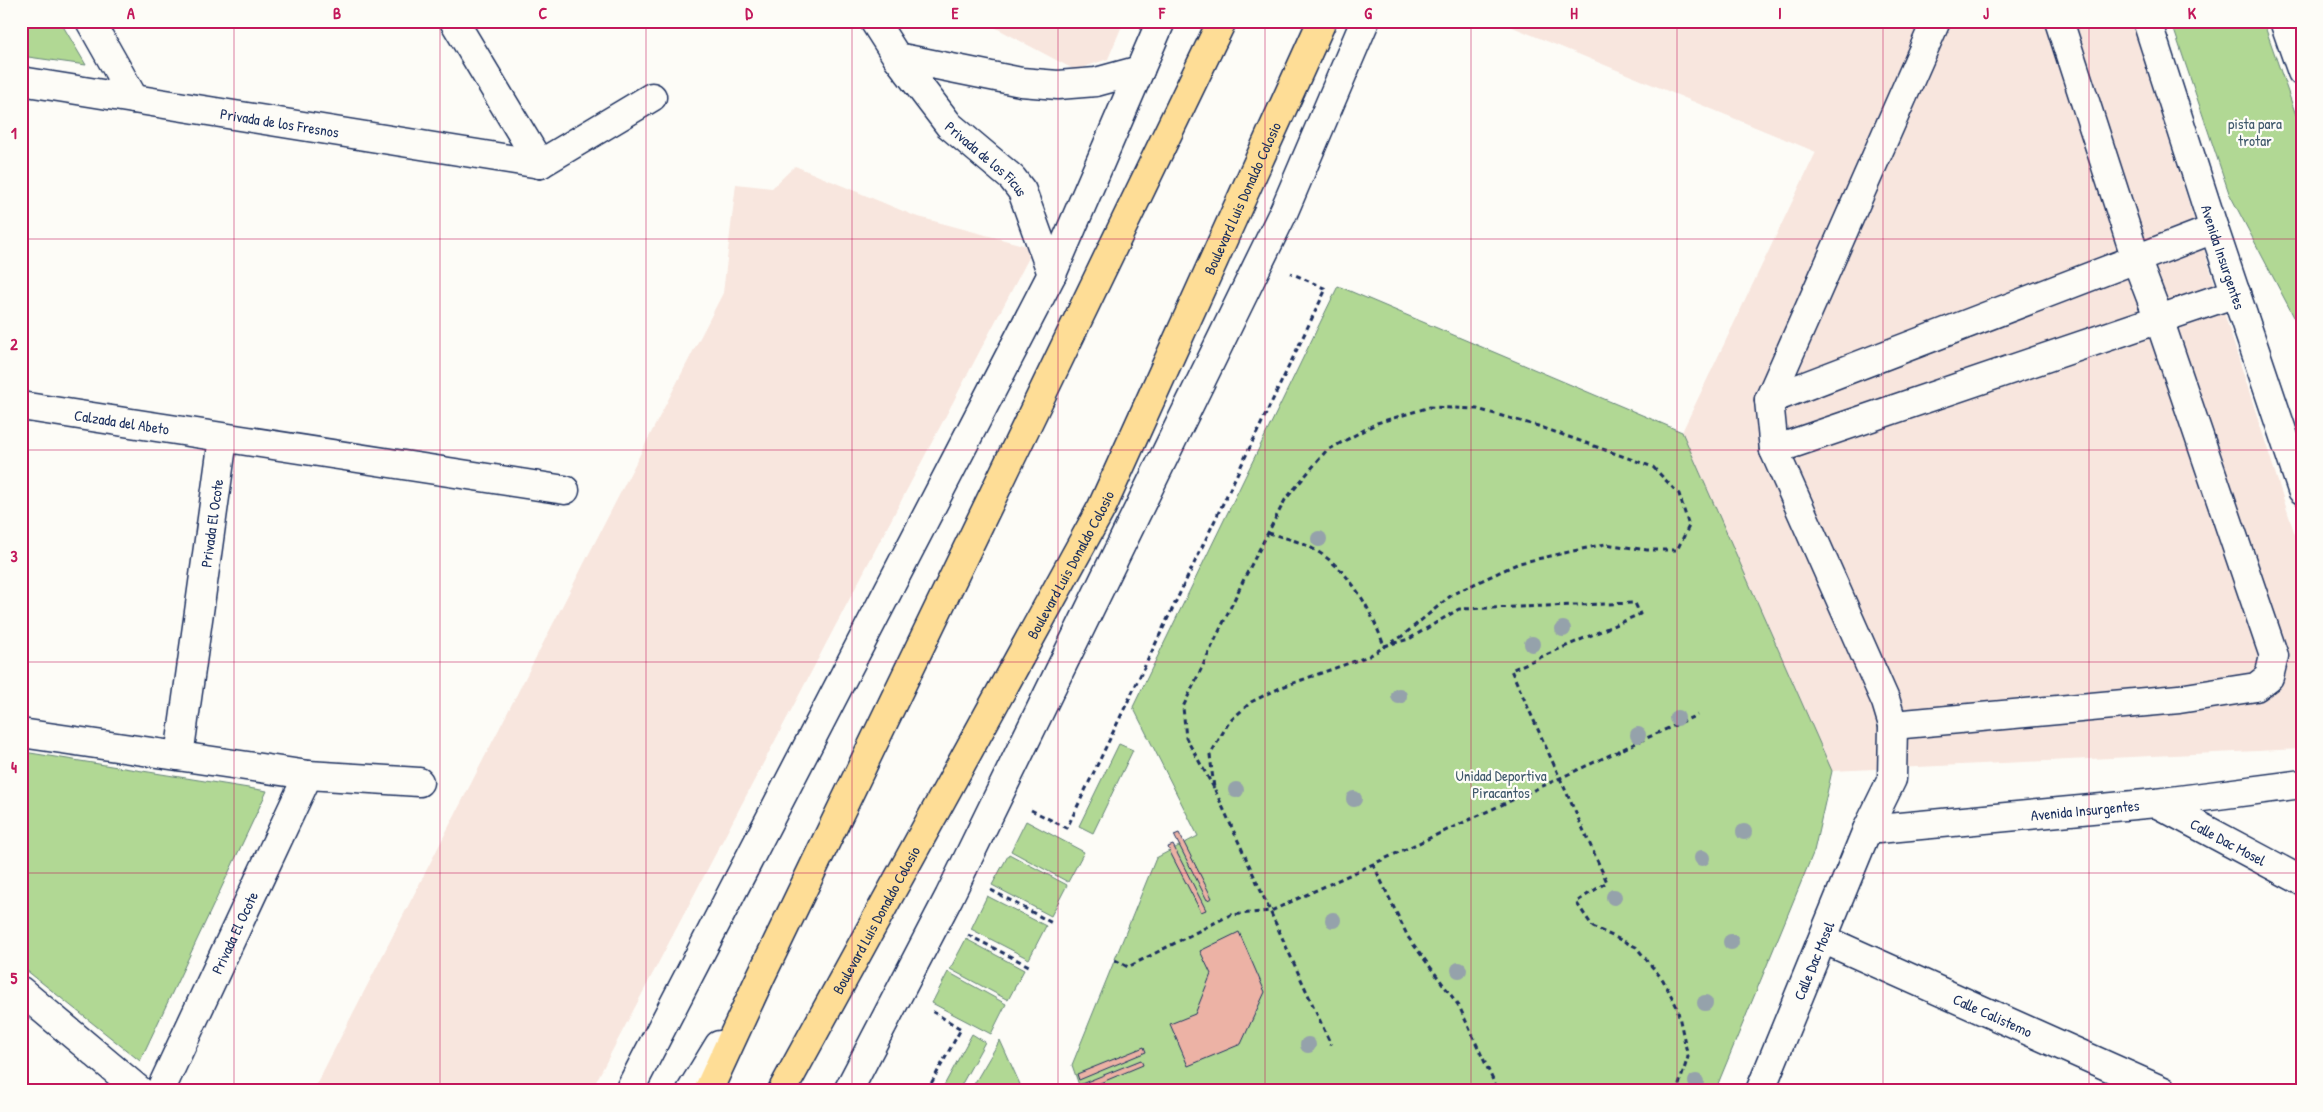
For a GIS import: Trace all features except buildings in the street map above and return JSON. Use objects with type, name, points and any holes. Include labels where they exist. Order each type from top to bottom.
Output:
[{"type":"main road","points":[[708,1091],[761,976],[1222,21]]},
{"type":"main road","name":"Boulevard Luis Donaldo Colosio","points":[[782,1091],[1102,506],[1322,21]]},
{"type":"street","points":[[90,21],[134,99]]},
{"type":"street","points":[[454,21],[540,164],[652,97]]},
{"type":"street","name":"Privada de los Ficus","points":[[874,21],[897,57],[948,124],[1012,178],[1022,191],[1052,274]]},
{"type":"street","points":[[629,1091],[1052,274],[1161,21]]},
{"type":"street","points":[[848,1091],[949,897],[1280,220],[1366,21]]},
{"type":"street","points":[[1769,400],[1936,21]]},
{"type":"street","points":[[1893,725],[2178,700],[2256,687],[2269,677],[2274,656],[2159,319],[2136,259],[2060,21]]},
{"type":"street","name":"Avenida Insurgentes","points":[[2147,21],[2214,229],[2302,490]]},
{"type":"street","points":[[2284,21],[2302,72]]},
{"type":"street","points":[[897,57],[1021,82],[1058,85],[1096,82],[1140,70]]},
{"type":"street","name":"Privada de los Fresnos","points":[[21,81],[540,164]]},
{"type":"street","points":[[1769,400],[2214,229]]},
{"type":"street","points":[[1774,450],[2236,293]]},
{"type":"street","name":"Calle Dac Mosel","points":[[1760,1091],[1867,830],[1892,779],[1893,725],[1886,702],[1774,450],[1769,400]]},
{"type":"street","name":"Calzada del Abeto","points":[[21,406],[223,439],[565,490]]},
{"type":"street","name":"Privada El Ocote","points":[[179,756],[223,439]]},
{"type":"street","points":[[21,733],[308,775],[418,782]]},
{"type":"street","name":"Privada El Ocote","points":[[160,1091],[308,775]]},
{"type":"street","name":"Avenida Insurgentes","points":[[1867,830],[2156,804],[2302,784]]},
{"type":"street","name":"Calle Dac Mosel","points":[[2156,804],[2302,881]]},
{"type":"street","name":"Calle Calistemo","points":[[1823,939],[2163,1091]]},
{"type":"street","points":[[691,1091],[761,976]]},
{"type":"street","points":[[21,991],[140,1091]]},
{"type":"path","points":[[1024,806],[1066,828],[1126,708],[1326,290],[1285,271]]},
{"type":"path","points":[[1214,788],[1210,755],[1229,722],[1251,702],[1282,687],[1369,656],[1401,637],[1452,594],[1519,562],[1605,544],[1647,550],[1676,550],[1689,526],[1679,494],[1653,467],[1538,426],[1478,408],[1430,407],[1377,423],[1326,452],[1285,500],[1183,707],[1186,738],[1214,788],[1331,1045]]},
{"type":"path","points":[[1268,533],[1303,544],[1340,567],[1362,596],[1384,646]]},
{"type":"path","points":[[1384,646],[1409,639],[1459,609],[1636,603],[1640,614],[1511,670],[1606,882],[1576,902],[1593,927],[1636,947],[1663,980],[1677,1008],[1688,1057],[1677,1091]]},
{"type":"path","points":[[1115,960],[1128,967],[1230,915],[1271,911],[1697,715]]},
{"type":"path","points":[[1373,864],[1408,937],[1459,1006],[1498,1091]]},
{"type":"path","points":[[989,890],[1052,923]]},
{"type":"path","points":[[966,935],[1030,968]]},
{"type":"path","points":[[927,1091],[961,1029],[928,1009]]},
{"type":"shaded area","points":[[983,21],[1124,21],[1108,59],[1075,70]]},
{"type":"shaded area","points":[[1498,21],[2131,21],[2302,557],[2302,749],[1832,771],[1682,432],[1816,152]]},
{"type":"shaded area","points":[[795,166],[915,216],[1034,248],[591,1091],[313,1091],[723,293],[736,184],[772,188]]},
{"type":"green space","points":[[21,21],[60,21],[86,65],[21,56]]},
{"type":"green space","name":"pista para trotar","points":[[2171,21],[2263,21],[2302,132],[2302,338],[2294,317],[2229,193]]},
{"type":"green space","name":"Unidad Deportiva Piracantos","points":[[1338,286],[1682,432],[1832,771],[1814,851],[1715,1091],[1081,1091],[1072,1065],[1156,858],[1198,836],[1133,707]]},
{"type":"green space","points":[[1119,744],[1133,750],[1093,833],[1079,826]]},
{"type":"green space","points":[[24,752],[267,791],[140,1061],[21,966],[21,767]]},
{"type":"green space","points":[[1026,821],[1084,852],[1068,882],[1011,851]]},
{"type":"green space","points":[[1009,854],[1067,885],[1051,916],[992,885]]},
{"type":"green space","points":[[987,896],[1046,926],[1029,959],[971,929]]},
{"type":"green space","points":[[966,939],[1024,970],[1008,1000],[950,969]]},
{"type":"green space","points":[[948,972],[1006,1004],[991,1034],[932,1003]]},
{"type":"green space","points":[[972,1034],[985,1042],[958,1091],[941,1091]]},
{"type":"green space","points":[[1000,1040],[1023,1091],[970,1091]]}]
